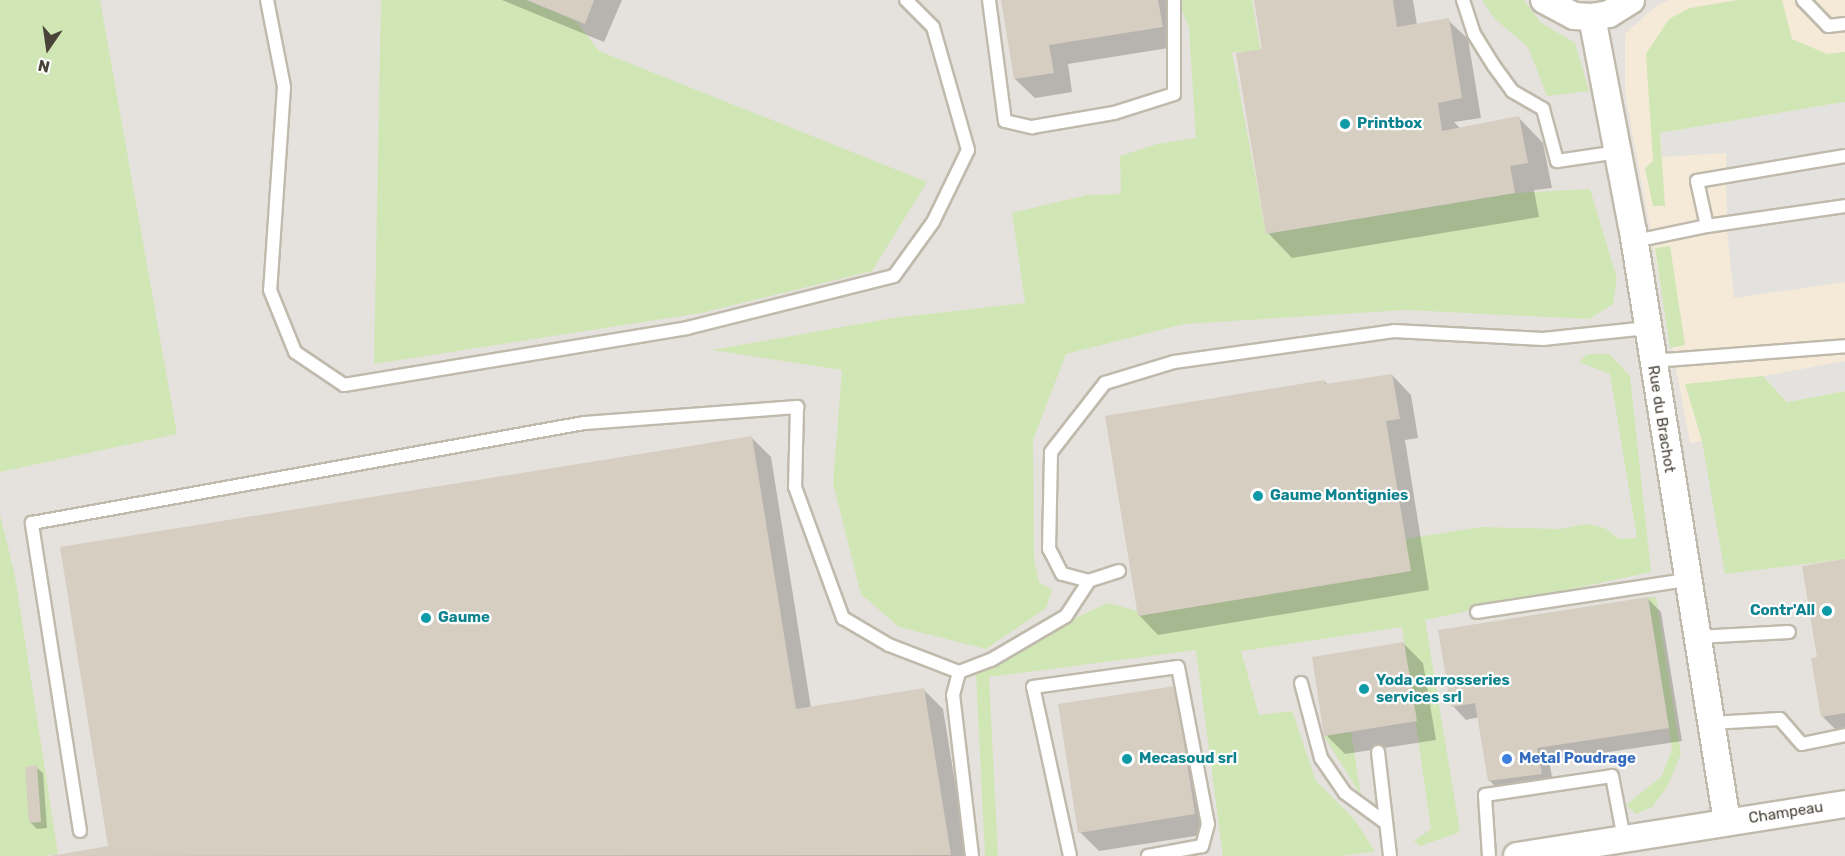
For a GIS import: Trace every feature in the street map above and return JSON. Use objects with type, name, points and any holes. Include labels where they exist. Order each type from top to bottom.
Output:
[{"type":"street","points":[[1544,0],[1574,16],[1592,17],[1609,14],[1631,0]]},
{"type":"street","name":"Rue du Brachot","points":[[1592,17],[1635,241],[1652,362],[1727,822]]},
{"type":"street","name":"Champeau","points":[[1517,856],[1845,804]]},
{"type":"lane","points":[[267,0],[284,87],[270,290],[295,352],[344,385],[687,328],[894,276],[933,222],[968,150],[933,27],[906,0]]},
{"type":"lane","points":[[988,0],[1005,121],[1032,127],[1114,112],[1174,94],[1174,0]]},
{"type":"lane","points":[[1463,0],[1474,34],[1512,91],[1543,109],[1557,161],[1618,152]]},
{"type":"lane","points":[[1803,0],[1828,26],[1845,30]]},
{"type":"lane","points":[[1828,26],[1845,24]]},
{"type":"lane","points":[[1707,226],[1697,181],[1845,156]]},
{"type":"lane","points":[[1635,241],[1707,226],[1845,206]]},
{"type":"lane","points":[[1119,571],[1089,581],[1062,574],[1049,549],[1051,452],[1105,383],[1174,362],[1394,331],[1543,339],[1647,328]]},
{"type":"lane","points":[[1652,362],[1845,346]]},
{"type":"lane","points":[[80,831],[32,522],[584,423],[797,407],[795,487],[843,618],[889,645],[959,672],[990,660],[1066,616],[1089,581]]},
{"type":"lane","points":[[1477,612],[1688,580]]},
{"type":"lane","points":[[1697,637],[1789,632]]},
{"type":"lane","points":[[1070,856],[1033,687],[1178,667],[1208,824],[1202,846],[1148,856]]},
{"type":"lane","points":[[959,672],[953,695],[972,856]]},
{"type":"lane","points":[[1301,683],[1321,758],[1346,793],[1386,823]]},
{"type":"lane","points":[[1711,723],[1780,719],[1802,744],[1845,735]]},
{"type":"lane","points":[[1378,752],[1390,856]]},
{"type":"lane","points":[[1489,856],[1485,795],[1612,776],[1624,839]]},
{"type":"shaded area","points":[[0,0],[1669,0],[1655,7],[1625,34],[1625,93],[1690,443],[1845,421],[1845,856],[0,856]]},
{"type":"shaded area","points":[[1669,0],[1845,0],[1845,421],[1690,443],[1625,93],[1625,34],[1655,7]]},
{"type":"shaded area","points":[[1845,102],[1845,282],[1734,298],[1727,231],[1726,153],[1662,157],[1660,133]]},
{"type":"shaded area","points":[[1845,361],[1845,391],[1787,402],[1763,376]]},
{"type":"green space","points":[[0,0],[100,0],[177,434],[0,472]]},
{"type":"green space","points":[[381,0],[526,0],[576,21],[599,51],[927,182],[872,271],[701,313],[374,364]]},
{"type":"green space","points":[[1178,0],[1252,0],[1261,53],[1232,52],[1266,234],[1515,193],[1590,189],[1617,279],[1613,304],[1589,319],[1406,310],[1184,324],[1066,354],[1033,440],[1034,559],[1039,582],[1052,590],[1046,608],[986,649],[899,627],[861,594],[833,483],[842,370],[712,350],[893,318],[1025,303],[1012,213],[1087,195],[1121,194],[1120,156],[1157,144],[1196,138],[1189,28]]},
{"type":"green space","points":[[1482,0],[1524,0],[1540,22],[1575,43],[1589,91],[1547,96],[1528,47],[1495,19]]},
{"type":"green space","points":[[1738,0],[1782,0],[1792,39],[1827,54],[1845,52],[1845,102],[1660,133],[1665,206],[1653,206],[1645,168],[1653,161],[1646,54],[1669,19],[1690,8]]},
{"type":"green space","points":[[1670,246],[1685,345],[1670,348],[1655,248]]},
{"type":"green space","points":[[1587,354],[1609,354],[1630,376],[1651,572],[1425,620],[1460,832],[1420,846],[1414,841],[1431,829],[1402,627],[1241,651],[1259,715],[1292,711],[1316,781],[1354,819],[1375,851],[1341,856],[1223,856],[1196,650],[989,677],[998,856],[985,856],[976,674],[1067,622],[1108,603],[1137,611],[1138,616],[1410,571],[1405,539],[1481,527],[1560,529],[1587,524],[1605,528],[1619,539],[1637,538],[1610,374],[1579,362]]},
{"type":"green space","points":[[1763,376],[1787,402],[1845,391],[1845,559],[1725,574],[1702,441],[1685,384]]},
{"type":"green space","points":[[0,515],[15,576],[58,854],[0,856]]},
{"type":"green space","points":[[1648,597],[1656,597],[1681,754],[1667,787],[1652,807],[1636,814],[1626,805],[1662,776],[1672,749]]},
{"type":"green space","points":[[1351,732],[1361,795],[1324,736]]},
{"type":"building","points":[[527,0],[594,0],[585,24]]},
{"type":"building","points":[[1001,0],[1158,0],[1163,27],[1049,45],[1054,73],[1014,79]]},
{"type":"building","name":"Printbox","points":[[1254,0],[1393,0],[1397,27],[1449,18],[1462,98],[1438,103],[1442,131],[1519,116],[1528,163],[1510,166],[1515,193],[1266,234],[1236,53],[1262,49]]},
{"type":"building","name":"Gaume Montignies","points":[[1392,374],[1400,419],[1386,421],[1411,571],[1138,616],[1105,416],[1324,380],[1325,384]]},
{"type":"building","name":"Gaume","points":[[752,436],[796,709],[924,688],[951,855],[51,856],[108,846],[60,547]]},
{"type":"building","name":"Contr'All","points":[[1845,559],[1845,713],[1821,717],[1811,658],[1817,657],[1802,566]]},
{"type":"building","points":[[1648,597],[1669,728],[1537,748],[1542,774],[1488,781],[1475,703],[1451,707],[1438,630]]},
{"type":"building","name":"Yoda carrosseries services srl","points":[[1404,642],[1417,721],[1324,736],[1312,657]]},
{"type":"building","name":"Mecasoud srl","points":[[1175,686],[1195,814],[1078,833],[1058,704]]},
{"type":"building","points":[[37,765],[41,822],[29,823],[25,767]]},
{"type":"place","name":"Printbox","points":[[1345,124]]},
{"type":"place","name":"Gaume Montignies","points":[[1258,496]]},
{"type":"place","name":"Contr'All","points":[[1827,611]]},
{"type":"place","name":"Gaume","points":[[426,618]]},
{"type":"place","name":"Yoda carrosseries services srl","points":[[1364,689]]},
{"type":"place","name":"Mecasoud srl","points":[[1127,759]]},
{"type":"place","name":"Metal Poudrage","points":[[1507,759]]}]
